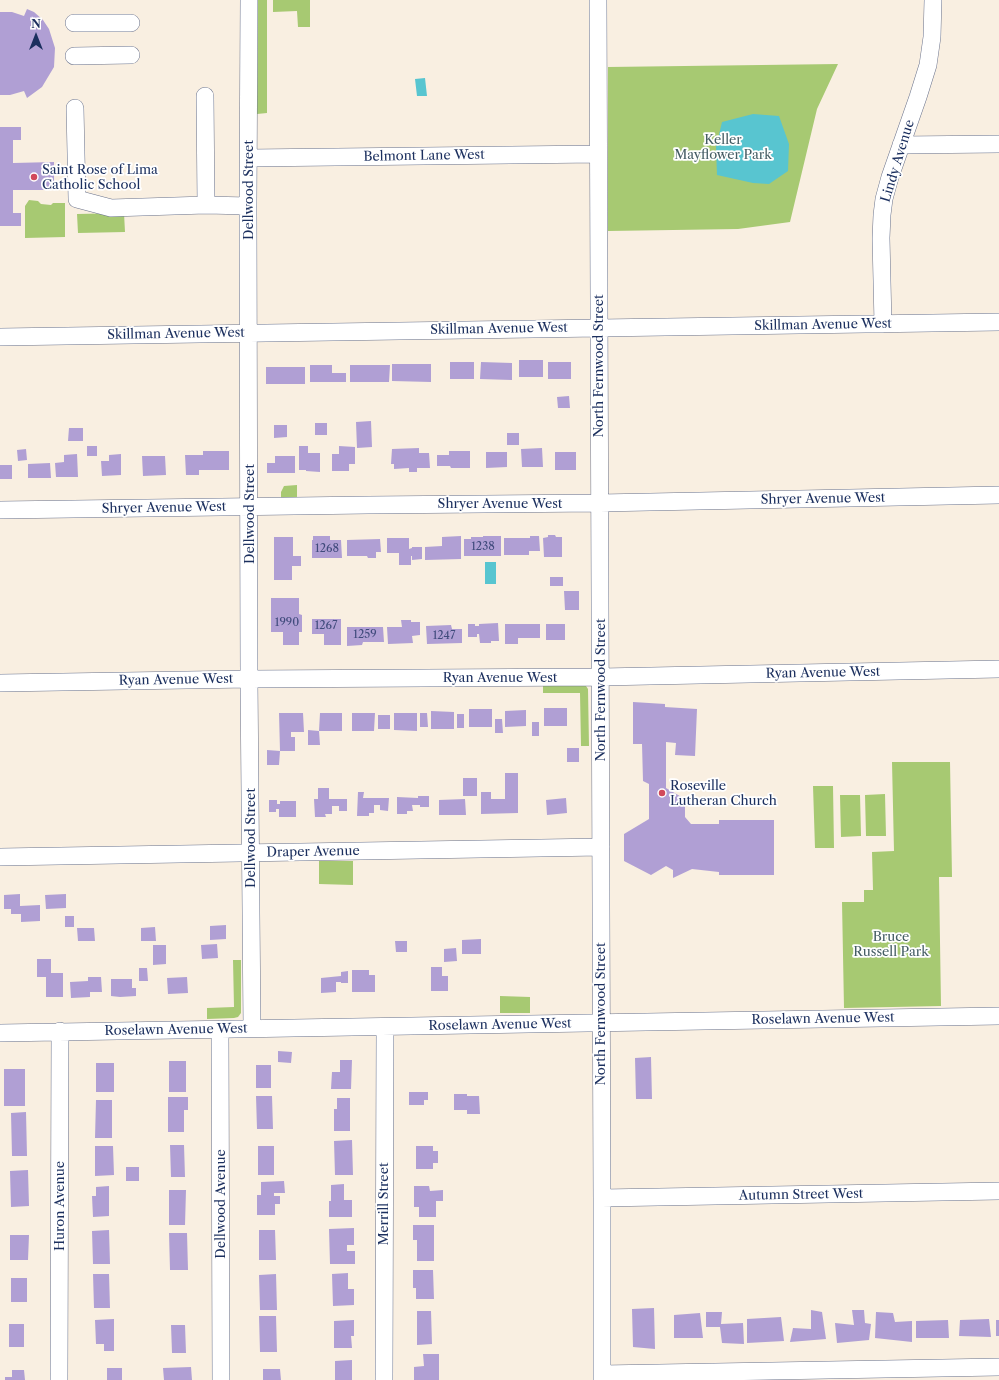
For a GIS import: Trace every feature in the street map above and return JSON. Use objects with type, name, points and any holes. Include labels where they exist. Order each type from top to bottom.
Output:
[{"type":"street","name":"Dellwood Street","points":[[249,0],[248,206],[252,1028]]},
{"type":"street","name":"North Fernwood Street","points":[[598,0],[602,1377]]},
{"type":"street","name":"Lindy Avenue","points":[[883,324],[881,238],[882,215],[890,177],[928,65],[932,37],[933,0]]},
{"type":"street","points":[[74,23],[131,22]]},
{"type":"street","points":[[74,56],[131,55]]},
{"type":"street","points":[[205,96],[206,205]]},
{"type":"street","points":[[75,108],[78,198],[111,208],[206,205],[248,206]]},
{"type":"street","points":[[901,145],[999,144]]},
{"type":"street","name":"Belmont Lane West","points":[[249,158],[598,154]]},
{"type":"street","name":"Skillman Avenue West","points":[[0,337],[249,332],[999,322]]},
{"type":"street","name":"Shryer Avenue West","points":[[0,510],[600,503],[999,495]]},
{"type":"street","name":"Ryan Avenue West","points":[[0,683],[250,679],[600,677],[999,669]]},
{"type":"street","name":"Draper Avenue","points":[[0,857],[601,847]]},
{"type":"street","name":"Roselawn Avenue West","points":[[0,1033],[999,1016]]},
{"type":"street","name":"Merrill Street","points":[[384,1380],[385,1027]]},
{"type":"street","name":"Dellwood Avenue","points":[[220,1029],[221,1380]]},
{"type":"street","name":"Huron Avenue","points":[[59,1380],[60,1031]]},
{"type":"street","name":"Autumn Street West","points":[[602,1198],[999,1191]]},
{"type":"street","points":[[602,1377],[999,1367]]},
{"type":"green space","points":[[258,0],[267,0],[267,113],[257,114]]},
{"type":"green space","points":[[273,0],[310,0],[310,27],[298,27],[297,11],[273,12]]},
{"type":"green space","name":"Keller Mayflower Park","points":[[838,64],[817,109],[790,222],[738,229],[608,231],[608,67]]},
{"type":"green space","points":[[29,200],[38,201],[41,204],[51,205],[53,203],[65,203],[65,237],[25,238],[25,206]]},
{"type":"green space","points":[[124,213],[125,232],[78,233],[77,214]]},
{"type":"green space","points":[[297,485],[297,498],[281,498],[281,492],[284,486]]},
{"type":"green space","points":[[581,684],[586,686],[588,689],[589,746],[581,746],[580,693],[543,693],[543,685]]},
{"type":"green space","name":"Bruce Russell Park","points":[[892,762],[950,762],[952,877],[939,877],[941,1006],[844,1008],[842,902],[864,902],[864,890],[873,890],[872,852],[894,851]]},
{"type":"green space","points":[[813,786],[833,786],[834,848],[815,848]]},
{"type":"green space","points":[[885,794],[886,836],[866,836],[865,795]]},
{"type":"green space","points":[[840,795],[860,795],[861,836],[841,837]]},
{"type":"green space","points":[[319,861],[353,861],[353,885],[319,884]]},
{"type":"green space","points":[[233,960],[241,960],[241,1013],[238,1017],[234,1018],[207,1019],[207,1008],[234,1007]]},
{"type":"green space","points":[[500,996],[530,997],[530,1013],[500,1013]]},
{"type":"water","points":[[425,78],[427,96],[417,96],[415,79]]},
{"type":"water","points":[[753,114],[779,116],[789,144],[788,171],[769,184],[753,183],[717,175],[716,147],[722,122]]},
{"type":"water","points":[[485,562],[496,562],[496,584],[485,584]]},
{"type":"building","points":[[27,9],[34,12],[43,20],[49,29],[55,48],[54,67],[42,87],[27,98],[24,91],[10,95],[0,95],[0,12],[12,12],[24,16]]},
{"type":"building","points":[[0,127],[21,127],[21,140],[13,140],[13,163],[54,162],[54,190],[13,190],[13,213],[21,213],[21,226],[0,226]]},
{"type":"building","points":[[519,360],[543,360],[543,377],[519,377]]},
{"type":"building","points":[[450,362],[474,362],[474,379],[450,379]]},
{"type":"building","points":[[481,362],[512,363],[512,380],[480,379]]},
{"type":"building","points":[[548,362],[571,362],[571,379],[548,379]]},
{"type":"building","points":[[392,364],[431,364],[431,382],[392,381]]},
{"type":"building","points":[[310,365],[332,365],[332,373],[346,373],[346,382],[310,382]]},
{"type":"building","points":[[350,365],[390,365],[389,382],[350,382]]},
{"type":"building","points":[[266,367],[305,367],[305,384],[266,384]]},
{"type":"building","points":[[569,396],[570,408],[558,408],[557,397]]},
{"type":"building","points":[[371,421],[372,447],[357,448],[356,422]]},
{"type":"building","points":[[315,423],[327,423],[327,435],[315,435]]},
{"type":"building","points":[[274,425],[287,425],[287,437],[274,438]]},
{"type":"building","points":[[69,428],[83,428],[83,441],[68,441]]},
{"type":"building","points":[[507,433],[519,433],[519,445],[507,445]]},
{"type":"building","points":[[87,446],[97,446],[97,456],[87,456]]},
{"type":"building","points":[[299,446],[308,446],[308,453],[320,453],[320,472],[299,470]]},
{"type":"building","points":[[339,446],[355,447],[355,464],[349,464],[349,471],[332,471],[332,454],[339,454]]},
{"type":"building","points":[[419,448],[419,453],[429,453],[430,468],[417,468],[417,472],[409,472],[409,468],[394,469],[394,464],[391,464],[392,449]]},
{"type":"building","points":[[542,448],[543,467],[522,467],[521,449]]},
{"type":"building","points":[[26,449],[27,460],[18,461],[17,450]]},
{"type":"building","points":[[203,451],[229,451],[229,470],[199,470],[199,475],[186,475],[185,455],[203,455]]},
{"type":"building","points":[[449,451],[470,451],[470,468],[437,466],[437,455],[449,455]]},
{"type":"building","points":[[486,452],[507,452],[507,467],[486,468]]},
{"type":"building","points":[[555,452],[576,452],[576,470],[555,470]]},
{"type":"building","points":[[77,454],[78,477],[56,477],[55,463],[64,462],[64,455]]},
{"type":"building","points":[[121,454],[121,475],[102,476],[101,461],[109,461],[109,455]]},
{"type":"building","points":[[142,456],[165,456],[166,475],[143,476]]},
{"type":"building","points":[[275,456],[295,456],[295,473],[267,473],[267,463],[275,463]]},
{"type":"building","points":[[50,463],[51,478],[28,478],[28,464]]},
{"type":"building","points":[[0,465],[12,465],[12,479],[0,479]]},
{"type":"building","points":[[548,535],[562,537],[562,557],[544,557],[543,538],[548,537]]},
{"type":"building","points":[[313,536],[330,536],[330,540],[341,540],[342,558],[312,558]]},
{"type":"building","points":[[461,536],[461,559],[425,560],[425,547],[442,546],[442,537]]},
{"type":"building","points":[[483,536],[501,536],[501,556],[464,556],[464,539]]},
{"type":"building","points":[[530,536],[539,536],[540,551],[529,551],[529,555],[504,555],[504,538],[530,538]]},
{"type":"building","points":[[274,537],[293,537],[293,556],[301,556],[301,566],[292,566],[292,580],[274,580]]},
{"type":"building","points":[[387,538],[409,538],[409,549],[412,547],[422,547],[422,559],[412,560],[411,556],[411,565],[399,565],[399,553],[387,553]]},
{"type":"building","points":[[380,539],[381,552],[376,552],[376,558],[368,558],[367,556],[347,556],[347,540]]},
{"type":"building","points":[[550,577],[563,577],[563,586],[550,586]]},
{"type":"building","points":[[564,591],[579,591],[579,610],[565,610]]},
{"type":"building","points":[[271,598],[299,598],[299,614],[302,615],[302,632],[299,632],[299,645],[283,645],[283,632],[271,632]]},
{"type":"building","points":[[312,619],[341,619],[341,645],[324,645],[324,634],[312,634]]},
{"type":"building","points":[[401,620],[420,622],[420,635],[412,636],[413,643],[388,644],[387,627],[402,627]]},
{"type":"building","points":[[498,623],[499,641],[480,643],[479,634],[477,634],[477,637],[468,637],[468,624],[475,624],[475,626],[479,626],[479,624]]},
{"type":"building","points":[[505,624],[540,624],[540,638],[518,638],[518,644],[505,644]]},
{"type":"building","points":[[546,624],[565,624],[565,640],[546,640]]},
{"type":"building","points":[[451,625],[452,629],[462,629],[462,643],[427,644],[426,626]]},
{"type":"building","points":[[347,627],[383,627],[384,642],[363,642],[362,645],[347,646]]},
{"type":"building","name":"Roseville Lutheran Church","points":[[633,702],[665,704],[665,707],[697,709],[695,756],[675,755],[676,743],[666,742],[666,788],[685,799],[685,817],[691,824],[719,824],[719,820],[774,820],[774,875],[719,875],[719,872],[692,869],[673,878],[673,870],[666,866],[651,875],[624,861],[624,834],[649,819],[649,784],[643,781],[642,744],[633,744]]},
{"type":"building","points":[[544,708],[567,708],[567,726],[544,726]]},
{"type":"building","points":[[469,709],[492,709],[492,727],[469,727]]},
{"type":"building","points":[[526,710],[526,726],[505,727],[505,711]]},
{"type":"building","points":[[431,711],[454,712],[454,729],[431,729]]},
{"type":"building","points":[[279,713],[303,713],[304,732],[291,732],[291,737],[295,737],[295,751],[280,751]]},
{"type":"building","points":[[320,713],[342,713],[342,731],[319,731]]},
{"type":"building","points":[[352,713],[375,713],[374,731],[352,731]]},
{"type":"building","points":[[394,713],[417,713],[417,731],[394,730]]},
{"type":"building","points":[[420,713],[427,713],[428,727],[420,727]]},
{"type":"building","points":[[457,714],[464,714],[464,728],[457,728]]},
{"type":"building","points":[[378,715],[390,715],[390,729],[378,729]]},
{"type":"building","points":[[495,719],[502,719],[503,733],[495,733]]},
{"type":"building","points":[[532,722],[539,722],[539,736],[532,736]]},
{"type":"building","points":[[308,730],[319,731],[320,745],[308,745]]},
{"type":"building","points":[[567,748],[579,748],[579,762],[567,762]]},
{"type":"building","points":[[267,750],[280,751],[279,765],[267,765]]},
{"type":"building","points":[[505,773],[518,773],[518,813],[481,814],[481,792],[491,792],[491,799],[505,799]]},
{"type":"building","points":[[463,778],[477,778],[477,796],[463,796]]},
{"type":"building","points":[[318,788],[329,788],[329,799],[347,799],[347,811],[339,811],[339,806],[332,806],[332,814],[325,814],[326,817],[315,817],[314,799],[318,799]]},
{"type":"building","points":[[358,792],[364,792],[363,798],[389,798],[388,811],[380,810],[380,805],[374,805],[374,813],[369,813],[369,816],[357,816]]},
{"type":"building","points":[[418,796],[429,796],[429,807],[412,805],[413,811],[407,811],[407,814],[397,814],[397,797],[418,798]]},
{"type":"building","points":[[566,798],[567,813],[547,815],[546,800]]},
{"type":"building","points":[[465,799],[466,815],[439,815],[439,800]]},
{"type":"building","points":[[269,800],[277,800],[277,804],[280,804],[280,801],[296,801],[296,817],[279,817],[279,809],[276,809],[276,812],[269,812]]},
{"type":"building","points":[[20,894],[20,906],[40,905],[40,921],[21,922],[21,914],[11,914],[11,909],[4,909],[4,895]]},
{"type":"building","points":[[66,894],[66,908],[46,909],[45,895]]},
{"type":"building","points":[[65,916],[74,916],[74,927],[65,927]]},
{"type":"building","points":[[226,925],[226,939],[210,940],[210,926]]},
{"type":"building","points":[[155,927],[156,941],[141,941],[141,928]]},
{"type":"building","points":[[77,928],[94,928],[95,941],[78,941]]},
{"type":"building","points":[[481,939],[481,954],[462,954],[462,940]]},
{"type":"building","points":[[395,941],[407,941],[407,952],[396,952]]},
{"type":"building","points":[[217,944],[218,958],[202,959],[201,945]]},
{"type":"building","points":[[153,945],[166,945],[166,964],[153,965]]},
{"type":"building","points":[[456,948],[457,961],[444,962],[444,949]]},
{"type":"building","points":[[37,959],[51,959],[51,973],[63,973],[63,997],[46,997],[46,977],[37,977]]},
{"type":"building","points":[[431,967],[442,967],[442,976],[448,976],[448,991],[431,991]]},
{"type":"building","points":[[139,968],[147,968],[148,981],[139,981]]},
{"type":"building","points":[[352,970],[369,970],[369,975],[375,975],[375,992],[352,992]]},
{"type":"building","points":[[348,971],[348,983],[336,982],[336,992],[321,993],[321,978],[341,976],[341,972]]},
{"type":"building","points":[[88,977],[101,977],[102,992],[90,992],[90,997],[71,998],[70,982],[88,981]]},
{"type":"building","points":[[187,977],[188,993],[168,994],[167,978]]},
{"type":"building","points":[[111,979],[132,979],[132,988],[136,988],[136,996],[111,996]]},
{"type":"building","points":[[278,1051],[292,1052],[291,1063],[278,1062]]},
{"type":"building","points":[[651,1057],[652,1099],[636,1099],[635,1058]]},
{"type":"building","points":[[340,1060],[352,1060],[351,1089],[331,1089],[332,1072],[340,1072]]},
{"type":"building","points":[[169,1061],[186,1061],[186,1092],[169,1092]]},
{"type":"building","points":[[96,1063],[114,1063],[114,1092],[96,1092]]},
{"type":"building","points":[[256,1065],[271,1065],[271,1088],[256,1088]]},
{"type":"building","points":[[4,1069],[25,1069],[25,1106],[4,1106]]},
{"type":"building","points":[[409,1092],[428,1092],[428,1100],[424,1100],[424,1105],[409,1105]]},
{"type":"building","points":[[454,1094],[479,1096],[480,1114],[467,1114],[467,1110],[454,1110]]},
{"type":"building","points":[[256,1096],[272,1096],[273,1129],[257,1129]]},
{"type":"building","points":[[168,1097],[188,1097],[188,1110],[184,1110],[184,1132],[168,1132]]},
{"type":"building","points":[[337,1098],[350,1098],[350,1131],[334,1131],[334,1109],[337,1109]]},
{"type":"building","points":[[96,1100],[112,1100],[112,1138],[95,1138]]},
{"type":"building","points":[[26,1112],[27,1156],[12,1156],[11,1113]]},
{"type":"building","points":[[352,1140],[353,1175],[335,1175],[334,1141]]},
{"type":"building","points":[[170,1145],[184,1145],[185,1177],[171,1177]]},
{"type":"building","points":[[95,1146],[113,1146],[114,1175],[95,1176]]},
{"type":"building","points":[[258,1146],[274,1146],[274,1175],[258,1175]]},
{"type":"building","points":[[416,1146],[433,1146],[433,1151],[438,1151],[438,1163],[433,1163],[433,1169],[416,1169]]},
{"type":"building","points":[[126,1167],[139,1167],[139,1181],[126,1181]]},
{"type":"building","points":[[28,1170],[29,1206],[11,1207],[10,1171]]},
{"type":"building","points":[[284,1181],[285,1193],[274,1193],[274,1196],[280,1196],[280,1204],[275,1204],[275,1215],[257,1215],[257,1195],[261,1195],[261,1182]]},
{"type":"building","points":[[344,1184],[344,1200],[352,1200],[352,1217],[329,1217],[331,1185]]},
{"type":"building","points":[[109,1186],[109,1216],[93,1217],[92,1196],[96,1196],[96,1187]]},
{"type":"building","points":[[414,1186],[429,1186],[430,1191],[443,1190],[443,1201],[436,1201],[436,1217],[419,1217],[419,1207],[414,1207]]},
{"type":"building","points":[[169,1190],[186,1190],[185,1225],[169,1225]]},
{"type":"building","points":[[413,1225],[434,1225],[434,1261],[417,1261],[417,1240],[413,1240]]},
{"type":"building","points":[[354,1228],[354,1245],[347,1245],[347,1251],[355,1251],[355,1264],[330,1264],[329,1229]]},
{"type":"building","points":[[109,1230],[110,1264],[93,1264],[92,1231]]},
{"type":"building","points":[[259,1230],[275,1230],[276,1260],[259,1260]]},
{"type":"building","points":[[169,1233],[187,1233],[188,1270],[170,1270]]},
{"type":"building","points":[[10,1235],[29,1235],[28,1260],[10,1260]]},
{"type":"building","points":[[413,1270],[433,1270],[434,1299],[416,1299],[416,1288],[413,1288]]},
{"type":"building","points":[[348,1273],[348,1289],[354,1289],[354,1305],[333,1306],[332,1274]]},
{"type":"building","points":[[93,1274],[109,1274],[110,1308],[94,1308]]},
{"type":"building","points":[[276,1274],[277,1310],[260,1310],[259,1275]]},
{"type":"building","points":[[11,1278],[27,1278],[27,1302],[11,1302]]},
{"type":"building","points":[[654,1308],[655,1349],[633,1347],[632,1309]]},
{"type":"building","points":[[811,1310],[822,1312],[826,1339],[790,1342],[793,1328],[811,1329]]},
{"type":"building","points":[[852,1310],[864,1310],[865,1323],[871,1324],[869,1340],[837,1343],[835,1323],[854,1325]]},
{"type":"building","points":[[417,1311],[431,1311],[432,1344],[417,1345]]},
{"type":"building","points":[[706,1312],[722,1312],[721,1324],[743,1323],[744,1344],[722,1343],[720,1327],[706,1327]]},
{"type":"building","points":[[876,1312],[893,1313],[895,1322],[912,1321],[912,1342],[875,1338]]},
{"type":"building","points":[[700,1313],[703,1338],[674,1338],[674,1315]]},
{"type":"building","points":[[259,1316],[276,1316],[277,1352],[260,1352]]},
{"type":"building","points":[[781,1317],[784,1341],[747,1343],[747,1319]]},
{"type":"building","points":[[114,1319],[114,1351],[104,1351],[104,1344],[96,1344],[95,1320]]},
{"type":"building","points":[[989,1319],[991,1337],[959,1336],[960,1320]]},
{"type":"building","points":[[354,1320],[354,1336],[351,1336],[352,1348],[334,1348],[334,1321]]},
{"type":"building","points":[[948,1320],[949,1338],[916,1338],[916,1321]]},
{"type":"building","points":[[996,1320],[999,1320],[999,1336],[996,1336]]},
{"type":"building","points":[[9,1324],[24,1324],[24,1347],[9,1347]]},
{"type":"building","points":[[171,1325],[185,1325],[186,1353],[172,1353]]},
{"type":"building","points":[[423,1354],[439,1354],[439,1380],[414,1380],[414,1367],[424,1366]]},
{"type":"building","points":[[352,1360],[352,1380],[335,1380],[335,1361]]},
{"type":"building","points":[[191,1367],[192,1380],[164,1380],[163,1368]]},
{"type":"building","points":[[107,1368],[122,1368],[122,1380],[107,1380]]},
{"type":"building","points":[[263,1369],[280,1369],[281,1380],[263,1380]]},
{"type":"building","points":[[12,1370],[24,1370],[25,1380],[5,1380],[5,1377],[12,1377]]},
{"type":"place","name":"Saint Rose of Lima Catholic School","points":[[34,177]]},
{"type":"place","name":"Roseville Lutheran Church","points":[[662,793]]}]
